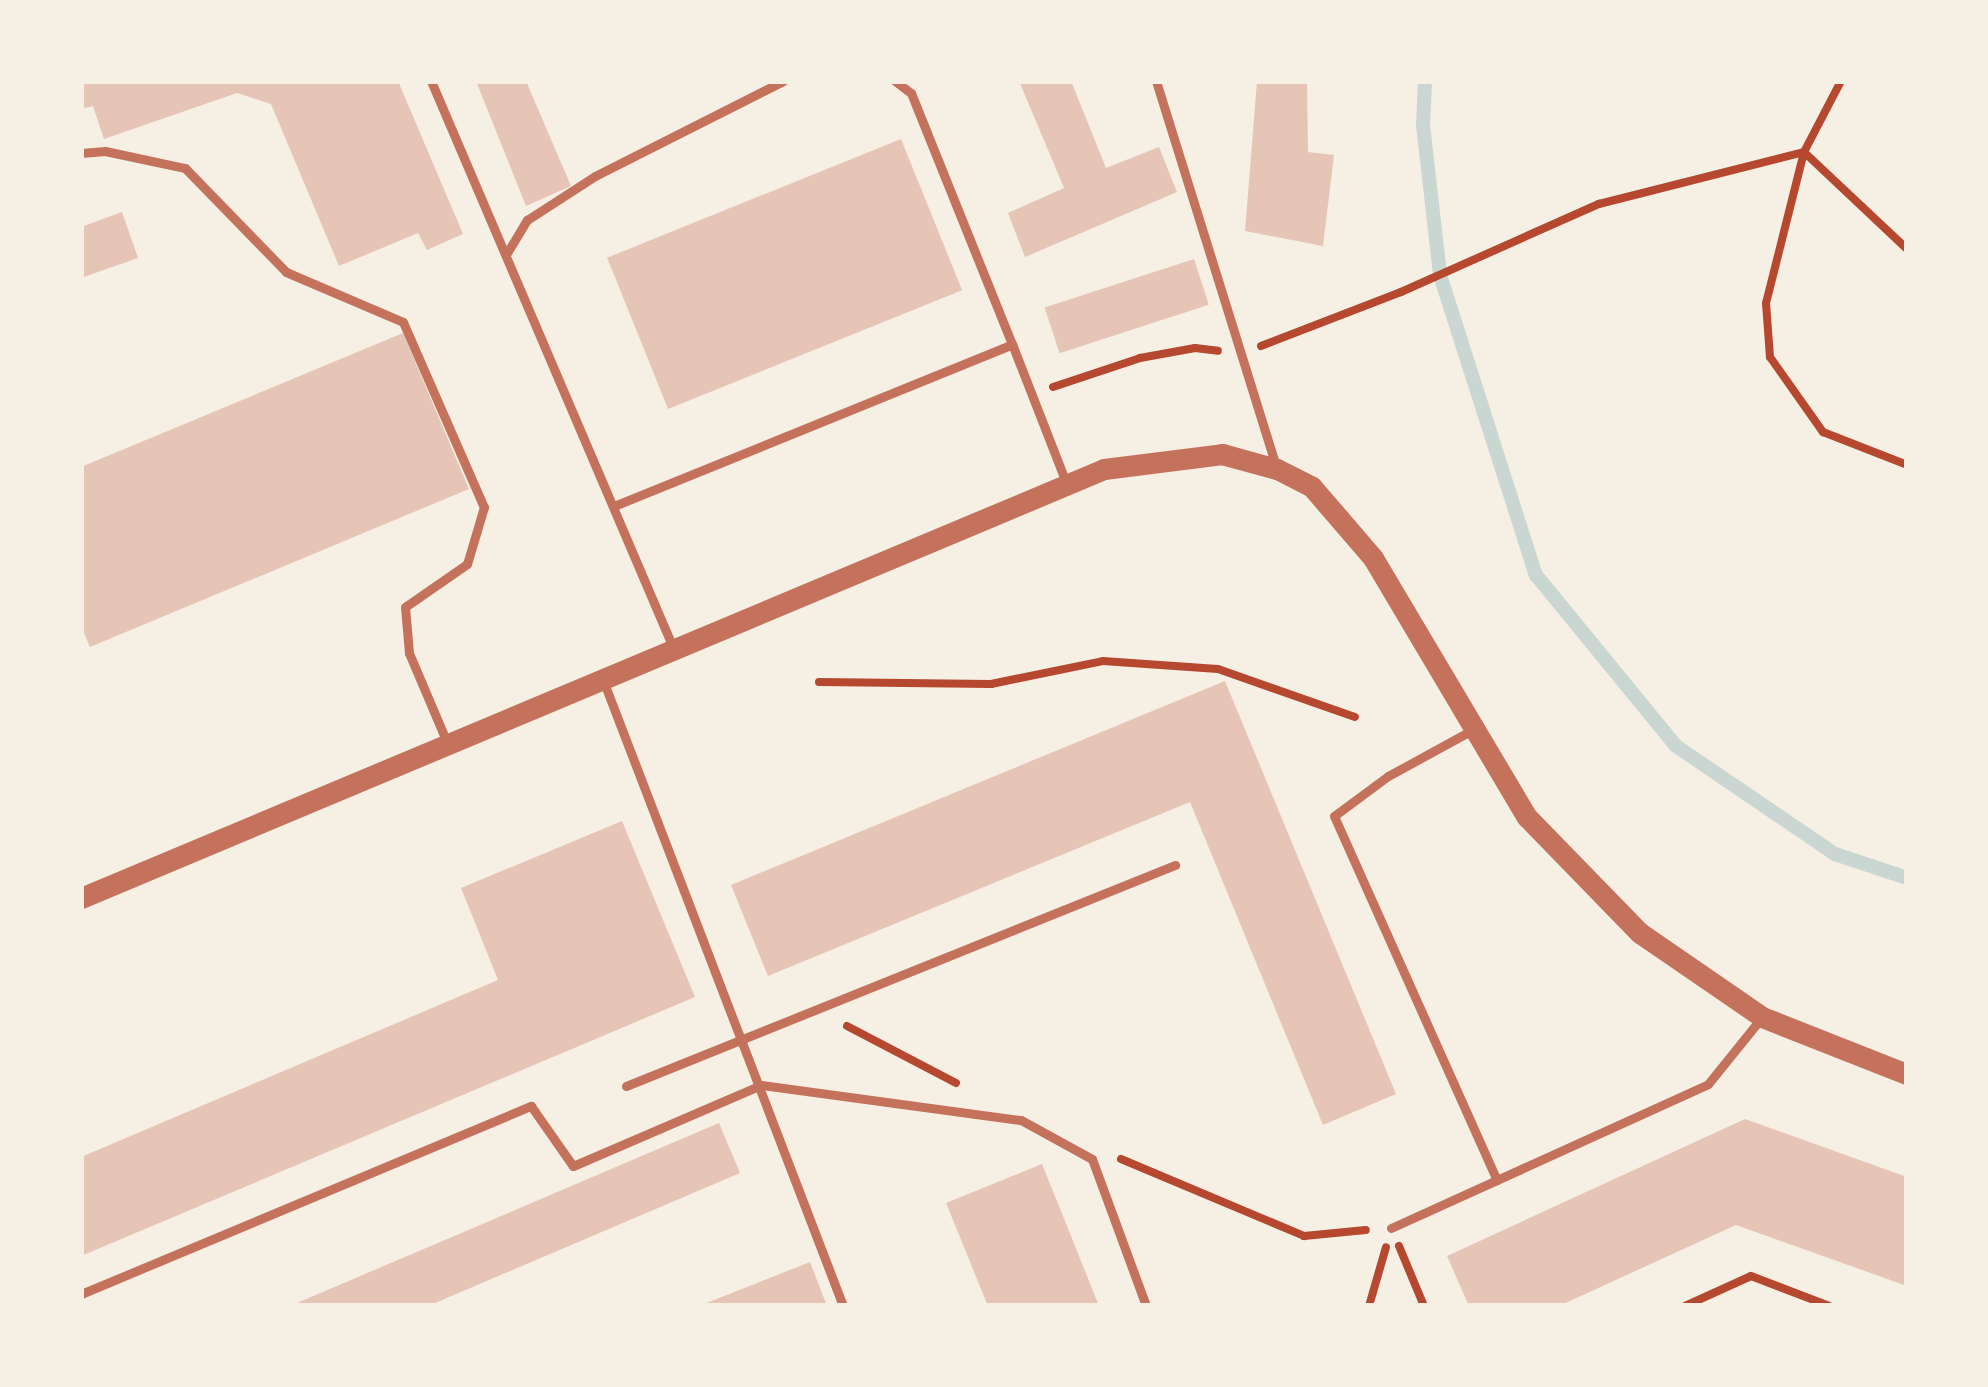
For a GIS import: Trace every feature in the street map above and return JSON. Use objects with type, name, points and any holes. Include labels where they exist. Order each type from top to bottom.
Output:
[{"type":"street","points":[[81,898],[1104,469],[1222,454],[1277,469],[1312,487],[1373,558],[1527,817],[1640,933],[1762,1017],[1907,1074]]},
{"type":"lane","points":[[431,81],[674,650]]},
{"type":"lane","points":[[506,254],[527,220],[596,176],[783,81]]},
{"type":"lane","points":[[895,81],[911,93],[1067,485]]},
{"type":"lane","points":[[1156,81],[1277,469]]},
{"type":"lane","points":[[81,152],[105,151],[184,168],[286,272],[403,322],[484,507],[466,563],[405,607],[409,653],[448,745]]},
{"type":"lane","points":[[614,506],[1012,344]]},
{"type":"lane","points":[[603,680],[843,1306]]},
{"type":"lane","points":[[1474,729],[1388,776],[1334,816],[1498,1180]]},
{"type":"lane","points":[[626,1086],[1175,865]]},
{"type":"lane","points":[[1391,1228],[1708,1084],[1762,1017]]},
{"type":"lane","points":[[81,1294],[531,1106],[573,1166],[761,1085],[1021,1120],[1092,1159],[1146,1306]]},
{"type":"path","points":[[1840,81],[1804,152],[1766,303],[1770,357],[1823,432],[1907,465]]},
{"type":"path","points":[[1032,394],[1140,358],[1196,348],[1240,354],[1401,292],[1599,204],[1804,152]]},
{"type":"path","points":[[1804,152],[1907,249]]},
{"type":"path","points":[[819,682],[991,684],[1102,661],[1218,669],[1355,718]]},
{"type":"path","points":[[1369,1306],[1391,1228]]},
{"type":"path","points":[[1391,1228],[1424,1306]]},
{"type":"path","points":[[1685,1306],[1751,1276],[1829,1306]]},
{"type":"building","points":[[81,81],[398,81],[463,234],[427,250],[418,233],[339,266],[271,104],[237,93],[104,139],[93,106],[81,109]]},
{"type":"building","points":[[476,81],[526,81],[571,186],[526,206]]},
{"type":"building","points":[[1019,81],[1071,81],[1106,168],[1159,147],[1177,192],[1025,257],[1008,213],[1064,188]]},
{"type":"building","points":[[1257,81],[1307,81],[1308,152],[1334,155],[1323,246],[1245,231]]},
{"type":"building","points":[[901,139],[962,290],[668,409],[607,258]]},
{"type":"building","points":[[122,212],[138,258],[81,278],[81,227]]},
{"type":"building","points":[[1194,259],[1209,305],[1060,353],[1045,308]]},
{"type":"building","points":[[403,333],[469,489],[90,647],[81,626],[81,467]]},
{"type":"building","points":[[1225,681],[1396,1094],[1323,1125],[1190,802],[768,976],[731,885]]},
{"type":"building","points":[[622,821],[695,997],[81,1256],[81,1157],[498,980],[461,888]]},
{"type":"building","points":[[1745,1119],[1907,1177],[1907,1286],[1736,1225],[1559,1306],[1469,1306],[1447,1256]]},
{"type":"building","points":[[719,1123],[740,1173],[428,1306],[290,1306]]},
{"type":"building","points":[[1042,1164],[1099,1306],[988,1306],[946,1203]]},
{"type":"building","points":[[810,1262],[827,1306],[699,1306]]},
{"type":"waterway","points":[[1425,81],[1423,125],[1440,275],[1536,575],[1676,746],[1835,854],[1907,878]]}]
